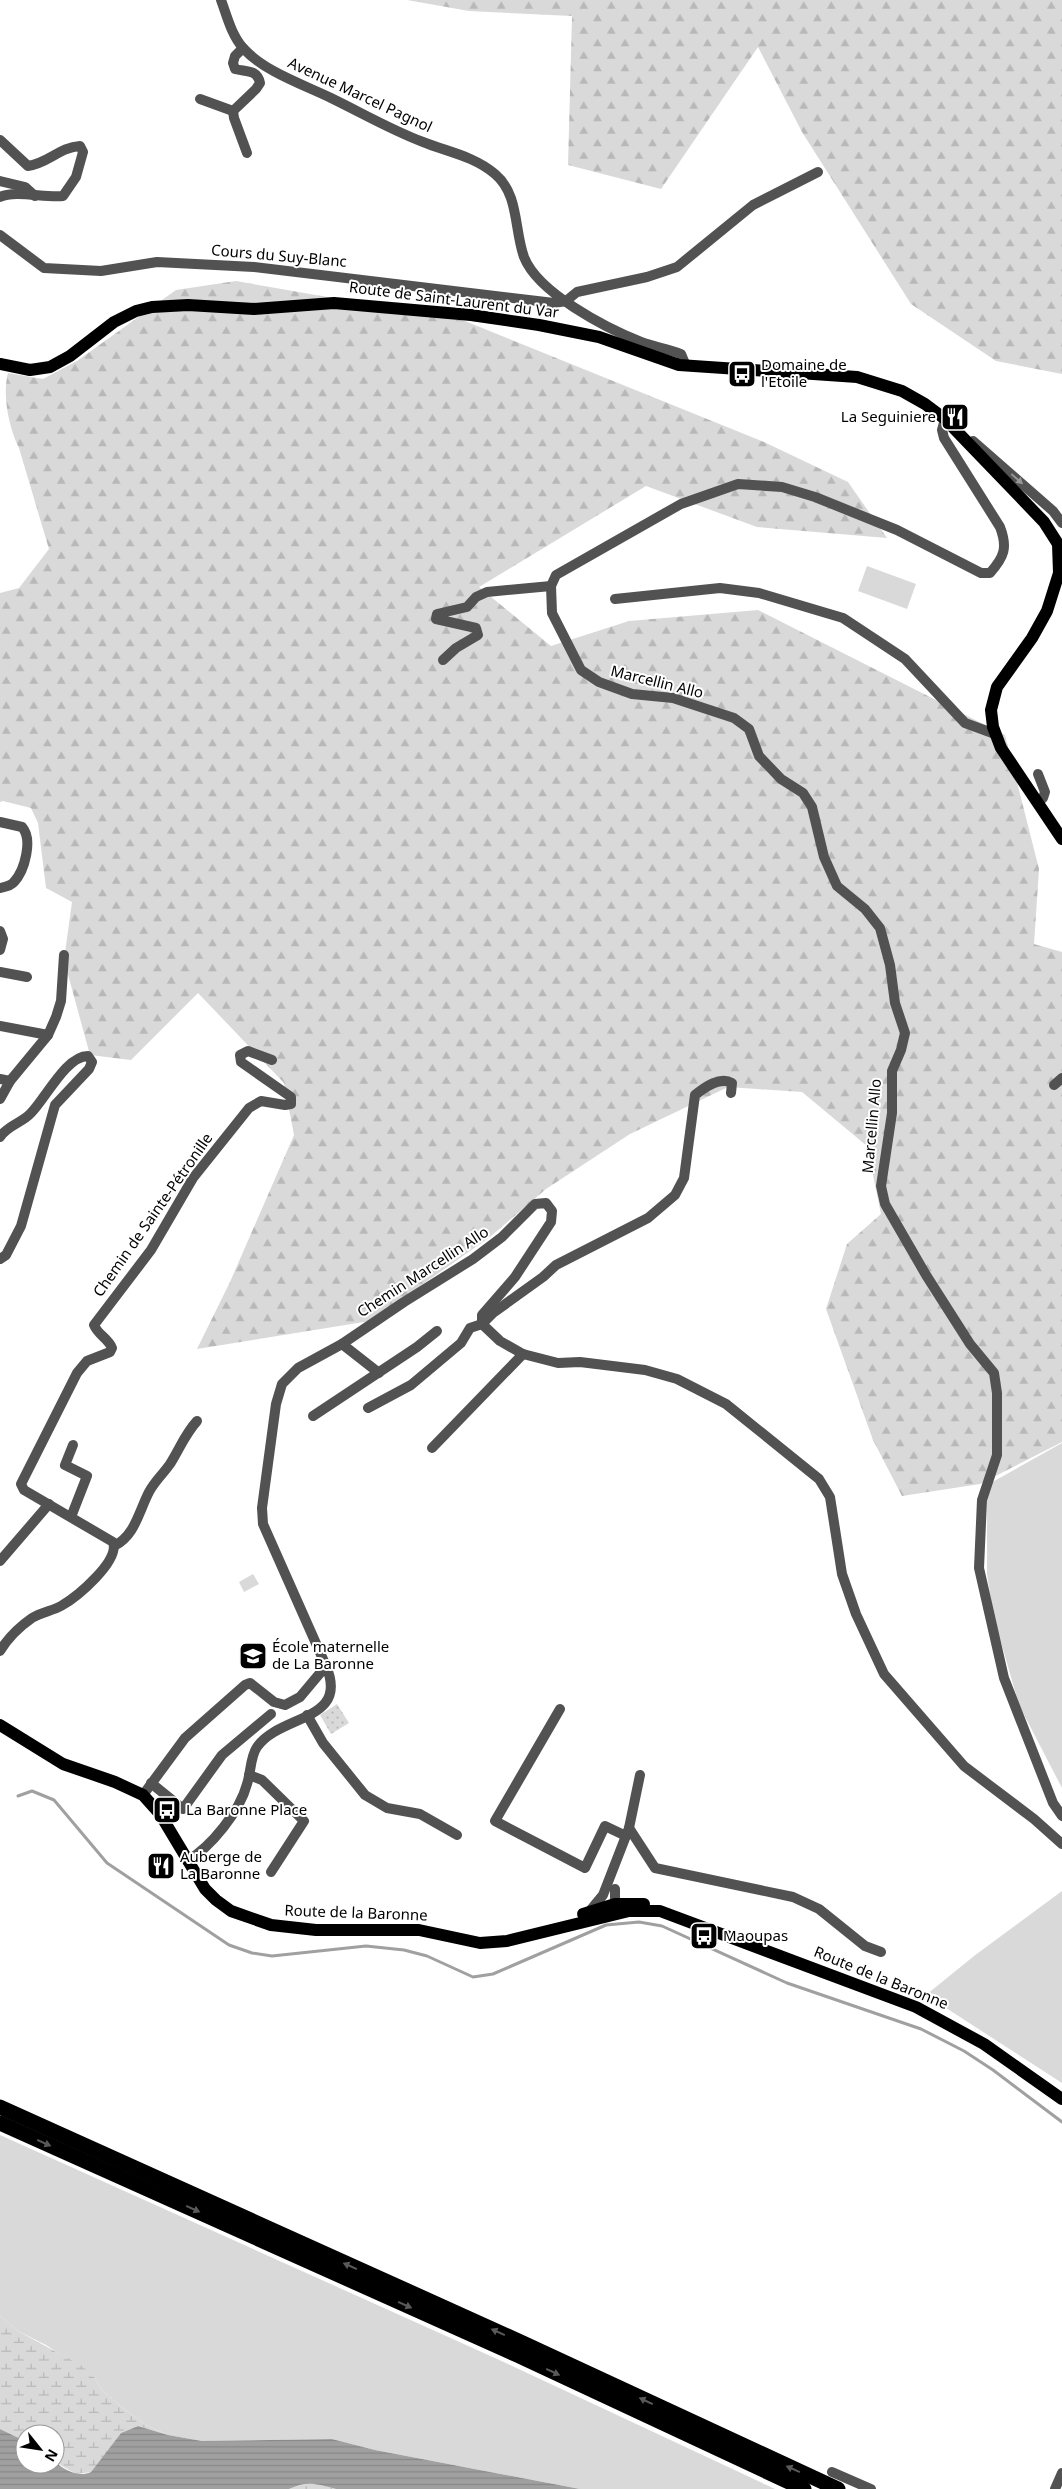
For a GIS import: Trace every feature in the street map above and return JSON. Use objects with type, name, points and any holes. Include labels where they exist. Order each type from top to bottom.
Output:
[{"type":"highway","points":[[0,2107],[523,2343],[838,2489]]},
{"type":"highway","points":[[0,2123],[508,2351],[804,2489]]},
{"type":"main road","name":"Route de Saint-Laurent du Var","points":[[0,364],[30,370],[50,367],[70,356],[114,322],[136,311],[152,307],[188,305],[254,309],[334,303],[471,315],[570,330],[599,337],[686,366],[858,377],[888,386],[914,397],[945,419],[1044,522],[1055,536],[1059,550],[1059,573],[1047,611],[1032,638],[1002,678],[993,696],[991,710],[995,734],[1062,839]]},
{"type":"main road","name":"Route de la Baronne","points":[[0,1725],[63,1764],[115,1782],[143,1795],[160,1814],[187,1861],[206,1889],[216,1900],[231,1911],[271,1925],[335,1931],[419,1930],[480,1943],[507,1941],[547,1930],[587,1917],[613,1904],[634,1902],[650,1904],[674,1915],[916,2006],[984,2044],[1062,2099]]},
{"type":"main road","name":"Route de la Baronne","points":[[613,1904],[674,1915]]},
{"type":"street","name":"Avenue Marcel Pagnol","points":[[221,0],[231,28],[253,58],[398,133],[459,154],[482,164],[495,173],[506,184],[512,200],[520,241],[530,268],[538,280],[566,301],[640,342],[681,354],[686,366]]},
{"type":"street","points":[[233,111],[256,90],[260,82],[259,76],[253,72],[235,69],[232,63],[235,56],[244,48]]},
{"type":"street","points":[[200,99],[233,111]]},
{"type":"street","points":[[233,111],[247,153]]},
{"type":"street","points":[[0,140],[28,166],[36,165],[68,147],[80,146],[83,152],[76,177],[64,196],[14,194],[0,197]]},
{"type":"street","points":[[566,301],[577,292],[647,277],[677,267],[753,205],[818,172]]},
{"type":"street","points":[[0,181],[25,187],[35,196]]},
{"type":"street","name":"Cours du Suy-Blanc","points":[[0,235],[44,268],[101,271],[157,262],[244,266],[492,297],[554,303],[566,301]]},
{"type":"street","points":[[443,660],[456,648],[478,635],[476,628],[436,620],[437,614],[466,607],[476,597],[487,592],[551,586],[556,575],[681,504],[738,484],[782,487],[815,497],[897,530],[980,573],[990,573],[1002,560],[1006,540],[1000,527],[944,438],[942,430],[945,419]]},
{"type":"street","points":[[965,440],[974,441],[1053,510],[1062,523]]},
{"type":"street","name":"Marcellin Allo","points":[[551,586],[552,613],[581,670],[599,682],[632,694],[673,698],[734,718],[749,729],[760,756],[781,779],[803,793],[812,806],[824,857],[837,886],[865,909],[880,928],[890,965],[894,1003],[905,1033],[901,1050],[892,1071],[892,1113],[882,1186],[885,1204],[926,1275],[970,1344],[994,1373],[997,1394],[997,1455],[982,1500],[979,1568],[1004,1678],[1052,1803],[1062,1816]]},
{"type":"street","points":[[615,599],[720,588],[758,593],[843,618],[905,659],[965,723],[995,734]]},
{"type":"street","points":[[1037,802],[1043,798],[1045,792],[1038,774]]},
{"type":"street","points":[[0,822],[22,827],[29,837],[29,846],[18,877],[10,886],[0,888]]},
{"type":"street","points":[[0,932],[3,940],[0,950]]},
{"type":"street","points":[[0,1098],[5,1080],[48,1035],[60,1001],[64,955]]},
{"type":"street","points":[[0,972],[27,977]]},
{"type":"street","points":[[0,1026],[48,1035]]},
{"type":"street","name":"Chemin de Sainte-Pétronille","points":[[114,1546],[112,1542],[24,1490],[20,1484],[77,1373],[87,1361],[110,1352],[112,1348],[110,1342],[97,1332],[94,1325],[150,1250],[193,1178],[249,1108],[261,1101],[286,1105],[292,1104],[291,1097],[241,1062],[240,1054],[248,1051],[272,1060]]},
{"type":"street","points":[[0,1136],[5,1129],[30,1114],[68,1067],[81,1056],[88,1056],[92,1062],[89,1069],[55,1105],[21,1226],[6,1255],[0,1259]]},
{"type":"street","points":[[368,1408],[411,1385],[461,1343],[470,1328],[482,1324],[493,1313],[556,1265],[648,1218],[675,1195],[684,1178],[695,1095],[718,1081],[726,1080],[732,1083],[731,1093]]},
{"type":"street","name":"Chemin Marcellin Allo","points":[[187,1861],[199,1854],[213,1840],[240,1802],[257,1748],[268,1737],[322,1706],[330,1697],[333,1688],[332,1680],[263,1524],[262,1508],[276,1404],[282,1384],[298,1368],[342,1344],[473,1259],[502,1237],[535,1204],[546,1203],[552,1211],[551,1222],[515,1277],[482,1315],[482,1324]]},
{"type":"street","points":[[482,1324],[500,1341],[523,1354],[558,1363],[580,1362],[645,1370],[677,1378],[726,1404],[820,1479],[830,1497],[842,1574],[856,1614],[884,1674],[964,1766],[1034,1819],[1062,1844]]},
{"type":"street","points":[[313,1416],[417,1348],[437,1330]]},
{"type":"street","points":[[342,1344],[379,1373]]},
{"type":"street","points":[[432,1448],[523,1354]]},
{"type":"street","points":[[0,1651],[17,1630],[35,1616],[61,1606],[80,1593],[111,1559],[114,1546],[123,1542],[134,1524],[149,1490],[170,1464],[189,1430],[197,1422]]},
{"type":"street","points":[[71,1517],[87,1476],[65,1465],[73,1445]]},
{"type":"street","points":[[0,1561],[49,1504]]},
{"type":"street","points":[[143,1795],[186,1738],[245,1685],[250,1683],[274,1702],[285,1705],[300,1697],[326,1666]]},
{"type":"street","points":[[560,1709],[495,1821],[585,1868],[605,1826],[627,1832],[655,1868],[793,1897],[819,1909],[865,1946],[881,1952]]},
{"type":"street","points":[[151,1783],[183,1809],[222,1755],[271,1714]]},
{"type":"street","points":[[307,1715],[310,1724],[323,1743],[365,1795],[386,1808],[420,1814],[457,1835]]},
{"type":"street","points":[[249,1774],[262,1780],[304,1821],[271,1872]]},
{"type":"street","points":[[613,1904],[612,1873],[627,1832],[640,1775]]},
{"type":"street","points":[[612,1873],[615,1889],[613,1904]]},
{"type":"street","points":[[615,1889],[634,1902]]},
{"type":"street","points":[[587,1917],[613,1904]]},
{"type":"street","points":[[832,2472],[871,2489]]},
{"type":"street","points":[[1055,2489],[1062,2472]]},
{"type":"green space","points":[[407,0],[1062,0],[1062,374],[996,361],[911,304],[802,132],[758,47],[661,189],[568,165],[572,16],[469,11]]},
{"type":"green space","points":[[236,281],[465,321],[764,442],[848,482],[887,538],[757,527],[646,486],[479,587],[551,646],[629,621],[758,610],[1005,735],[1039,869],[1034,944],[1062,952],[1062,1442],[980,1484],[902,1496],[873,1440],[826,1309],[847,1244],[881,1214],[867,1146],[802,1092],[728,1087],[630,1134],[546,1189],[490,1237],[370,1321],[197,1349],[230,1282],[294,1135],[284,1083],[198,993],[131,1060],[90,1055],[64,960],[72,902],[46,888],[38,823],[31,808],[3,801],[0,802],[0,593],[19,588],[49,549],[19,448],[12,431],[7,411],[6,382],[8,373],[43,379],[77,361],[176,290]]},
{"type":"green space","points":[[867,566],[916,584],[907,609],[858,591]]},
{"type":"green space","points":[[1062,1443],[1062,1788],[1019,1705],[993,1614],[987,1574],[987,1485]]},
{"type":"green space","points":[[253,1574],[259,1584],[244,1592],[239,1582]]},
{"type":"green space","points":[[337,1704],[349,1723],[331,1734],[320,1715]]},
{"type":"green space","points":[[1062,1891],[1062,2083],[926,1995],[974,1956]]},
{"type":"green space","points":[[0,2135],[495,2358],[775,2489],[580,2489],[375,2450],[332,2439],[202,2441],[168,2435],[146,2425],[102,2390],[94,2377],[46,2345],[18,2331],[0,2316]]},
{"type":"green space","points":[[0,2316],[18,2331],[82,2366],[94,2377],[102,2390],[119,2405],[146,2425],[168,2435],[138,2426],[121,2433],[91,2472],[76,2474],[65,2468],[65,2424],[15,2424],[15,2436],[0,2429]]},
{"type":"green space","points":[[314,2483],[336,2489],[289,2489],[299,2484]]},
{"type":"shaded area","points":[[138,2426],[168,2435],[202,2441],[332,2439],[375,2450],[580,2489],[336,2489],[318,2484],[301,2484],[289,2489],[0,2489],[0,2429],[15,2436],[15,2474],[65,2474],[65,2469],[77,2474],[86,2474],[91,2472],[121,2433]]},
{"type":"waterway","points":[[18,1796],[32,1791],[54,1800],[107,1863],[229,1945],[252,1953],[272,1956],[366,1946],[404,1950],[427,1956],[473,1977],[493,1974],[606,1925],[639,1922],[662,1926],[787,1983],[921,2029],[964,2051],[993,2070],[1062,2122]]},
{"type":"place","name":"Domaine de l'Etoile","points":[[742,374]]},
{"type":"place","name":"La Seguiniere","points":[[955,417]]},
{"type":"place","name":"École maternelle de La Baronne","points":[[253,1656]]},
{"type":"place","name":"La Baronne Place","points":[[167,1810]]},
{"type":"place","name":"Auberge de La Baronne","points":[[161,1866]]},
{"type":"place","name":"Maoupas","points":[[704,1936]]}]
